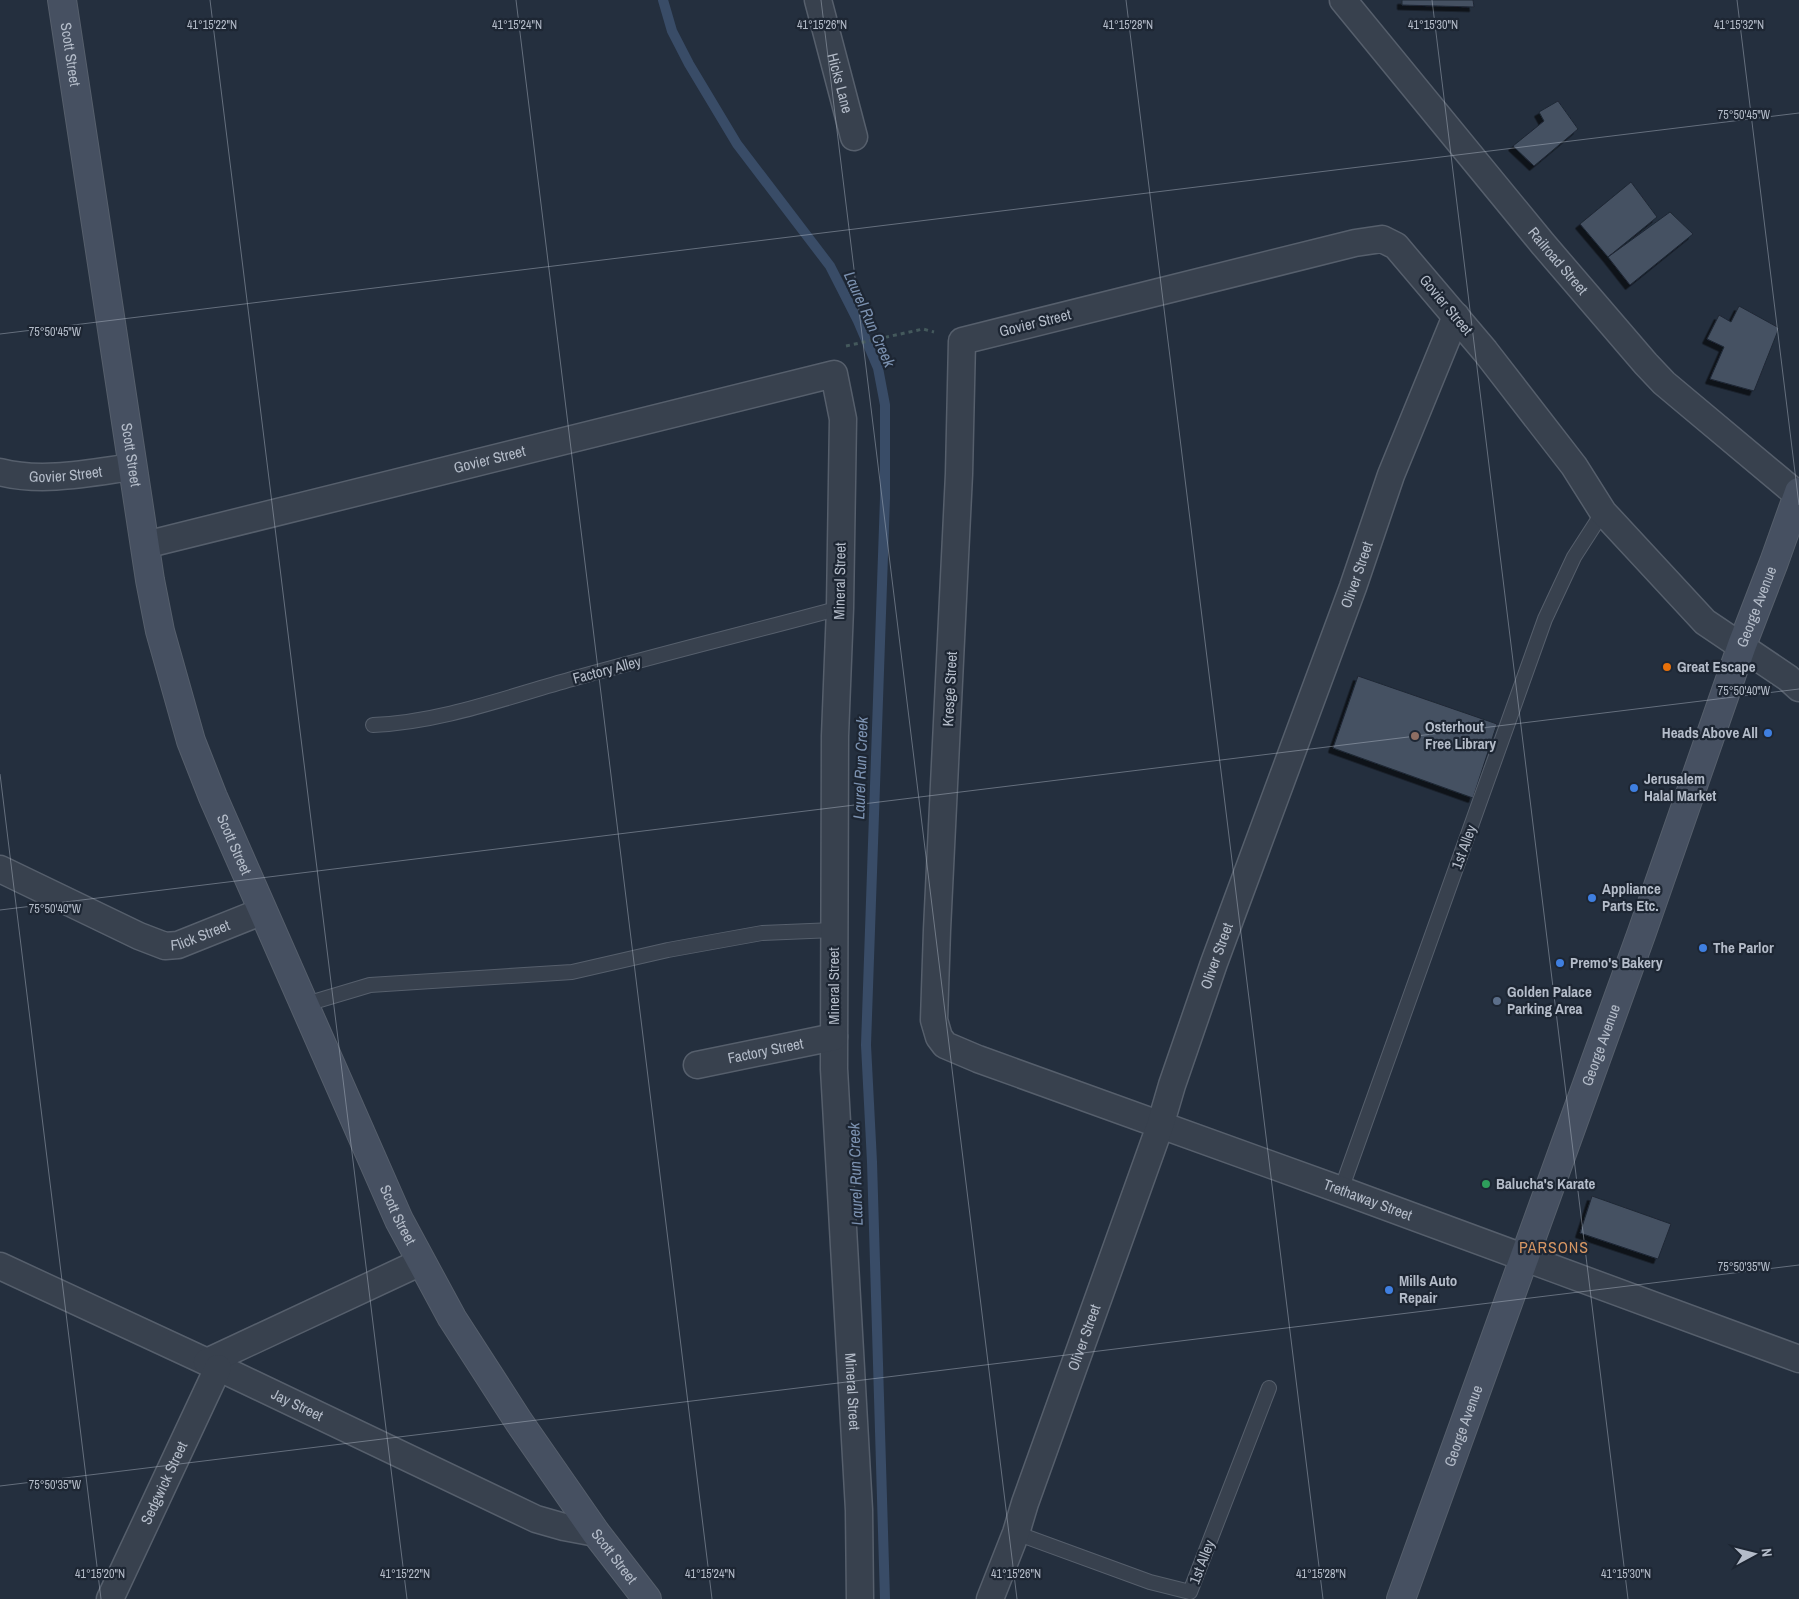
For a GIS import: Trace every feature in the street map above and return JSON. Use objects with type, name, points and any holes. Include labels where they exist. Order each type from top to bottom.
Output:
[{"type":"street","name":"Scott Street","points":[[62,0],[150,580],[160,631],[191,741],[213,797],[303,1005],[399,1220],[421,1262],[452,1318],[514,1414],[596,1533],[648,1599]]},
{"type":"street","name":"Hicks Lane","points":[[818,0],[854,137]]},
{"type":"street","name":"Railroad Street","points":[[1342,0],[1537,236],[1646,364],[1664,383],[1799,494]]},
{"type":"street","name":"Govier Street","points":[[962,341],[1355,243],[1382,239],[1396,246],[1456,316],[1574,466],[1603,512],[1705,622],[1742,645],[1799,688]]},
{"type":"street","name":"Oliver Street","points":[[990,1599],[1016,1533],[1025,1503],[1160,1126],[1172,1085],[1214,963],[1354,586],[1391,475],[1456,316]]},
{"type":"street","name":"Kresge Street","points":[[939,1037],[934,1020],[959,480],[962,341]]},
{"type":"street","name":"Govier Street","points":[[145,545],[834,374]]},
{"type":"street","name":"Mineral Street","points":[[834,374],[843,419],[840,608],[835,736],[834,1069],[859,1510],[860,1599]]},
{"type":"street","name":"Govier Street","points":[[0,472],[18,477],[74,475],[132,467]]},
{"type":"street","name":"George Avenue","points":[[1401,1599],[1525,1258],[1742,645],[1799,494]]},
{"type":"street","name":"Flick Street","points":[[0,869],[139,936],[165,946],[178,945],[263,911]]},
{"type":"street","name":"Factory Street","points":[[697,1065],[834,1037]]},
{"type":"street","name":"Trethaway Street","points":[[939,1037],[945,1045],[968,1056],[1341,1190],[1799,1359]]},
{"type":"street","points":[[212,1365],[421,1262]]},
{"type":"street","name":"Jay Street","points":[[0,1266],[536,1519],[596,1533]]},
{"type":"street","name":"Sedgwick Street","points":[[110,1599],[212,1365]]},
{"type":"lane","name":"1st Alley","points":[[1341,1190],[1545,619],[1574,556],[1603,512]]},
{"type":"lane","name":"Factory Alley","points":[[374,725],[402,724],[442,716],[574,678],[840,608]]},
{"type":"lane","points":[[303,1005],[370,985],[572,972],[668,950],[762,933],[834,930]]},
{"type":"lane","name":"1st Alley","points":[[1016,1533],[1150,1582],[1190,1592],[1269,1388]]},
{"type":"path","points":[[834,374],[833,349],[923,329],[962,341]]},
{"type":"building","points":[[1402,0],[1473,0],[1474,7],[1402,5]]},
{"type":"building","points":[[1558,101],[1578,129],[1534,166],[1513,146],[1544,121],[1539,112]]},
{"type":"building","points":[[1631,182],[1657,217],[1608,257],[1580,224]]},
{"type":"building","points":[[1670,212],[1693,234],[1630,285],[1608,257]]},
{"type":"building","points":[[1739,306],[1779,328],[1754,391],[1710,379],[1724,347],[1707,339],[1719,315],[1731,322]]},
{"type":"building","name":"Osterhout Free Library","points":[[1358,676],[1497,724],[1473,798],[1333,748]]},
{"type":"building","points":[[1592,1196],[1671,1224],[1658,1259],[1580,1233]]},
{"type":"waterway","name":"Laurel Run Creek","points":[[663,0],[672,31],[689,64],[737,144],[830,266],[858,321],[878,368],[885,405],[885,498],[866,1045],[872,1162],[885,1599]]},
{"type":"place","name":"Great Escape","points":[[1667,667]]},
{"type":"place","name":"Heads Above All","points":[[1768,733]]},
{"type":"place","name":"Osterhout Free Library","points":[[1415,736]]},
{"type":"place","name":"Jerusalem Halal Market","points":[[1634,788]]},
{"type":"place","name":"Appliance Parts Etc.","points":[[1592,898]]},
{"type":"place","name":"The Parlor","points":[[1703,948]]},
{"type":"place","name":"Premo's Bakery","points":[[1560,963]]},
{"type":"place","name":"Golden Palace Parking Area","points":[[1497,1001]]},
{"type":"place","name":"Balucha's Karate","points":[[1486,1184]]},
{"type":"place","name":"Mills Auto Repair","points":[[1389,1290]]},
{"type":"district","name":"PARSONS","points":[[1554,1247]]}]
